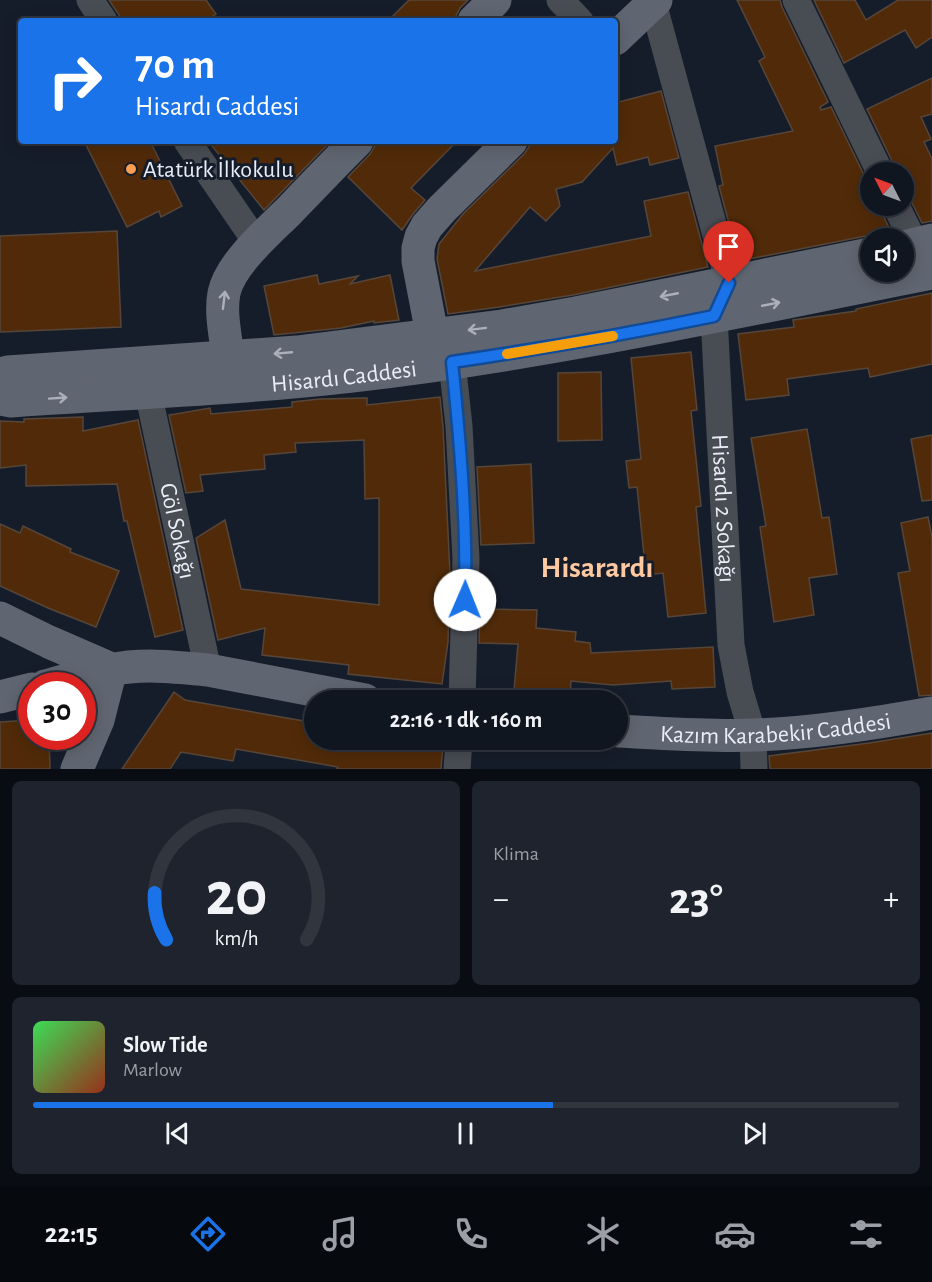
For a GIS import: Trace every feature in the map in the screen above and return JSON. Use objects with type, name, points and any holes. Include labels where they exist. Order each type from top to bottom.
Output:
[{"type":"street","points":[[90,0],[102,18]]},
{"type":"street","points":[[477,18],[495,0]]},
{"type":"street","points":[[560,0],[577,18]]},
{"type":"street","points":[[796,0],[875,162]]},
{"type":"street","points":[[618,36],[655,1],[729,283]]},
{"type":"street","points":[[189,144],[257,243]]},
{"type":"street","points":[[228,358],[222,307],[228,279],[257,243],[354,144]]},
{"type":"street","points":[[432,334],[418,261],[421,237],[427,225],[508,144]]},
{"type":"street","points":[[902,216],[917,244]]},
{"type":"street","name":"Hisardı Caddesi","points":[[0,374],[297,352],[502,326],[860,256]]},
{"type":"street","name":"Hisardı Caddesi","points":[[0,399],[11,401],[351,376],[542,349],[932,273]]},
{"type":"street","name":"Hisardı 2 Sokağı","points":[[729,283],[714,316],[731,645],[740,692],[753,735],[754,769]]},
{"type":"street","points":[[452,362],[459,426],[466,559],[462,690]]},
{"type":"street","name":"Göl Sokağı","points":[[148,392],[208,670]]},
{"type":"street","points":[[0,618],[111,669]]},
{"type":"street","points":[[96,673],[111,669],[150,666],[182,667],[313,690]]},
{"type":"street","points":[[77,769],[98,720],[111,669]]},
{"type":"street","points":[[0,697],[18,692]]},
{"type":"street","name":"Kazım Karabekir Caddesi","points":[[628,731],[753,735],[815,731],[932,713]]},
{"type":"street","points":[[457,769],[458,750]]},
{"type":"building","points":[[109,0],[206,0],[216,14],[210,18],[121,18]]},
{"type":"building","points":[[409,0],[468,0],[460,8],[456,18],[391,18]]},
{"type":"building","points":[[737,0],[780,0],[828,102],[820,107],[821,110],[831,107],[860,167],[860,216],[883,216],[889,228],[860,228],[860,237],[739,261],[719,186],[723,185],[715,146],[793,131],[759,61],[765,57]]},
{"type":"building","points":[[814,0],[855,0],[866,20],[898,0],[932,0],[932,37],[916,48],[905,30],[844,63]]},
{"type":"building","points":[[932,78],[932,114],[921,117],[931,139],[924,142],[932,159],[932,221],[922,223],[914,207],[914,162],[893,162],[867,109]]},
{"type":"building","points":[[661,91],[679,158],[650,165],[648,157],[617,165],[613,148],[582,182],[556,189],[560,206],[546,221],[530,207],[475,271],[651,236],[644,201],[688,192],[708,267],[573,295],[448,314],[437,259],[439,244],[463,214],[524,154],[529,144],[618,144],[618,102]]},
{"type":"building","name":"Atatürk İlkokulu","points":[[86,144],[151,144],[182,206],[161,217],[159,211],[127,227]]},
{"type":"building","points":[[210,144],[328,144],[264,210]]},
{"type":"building","points":[[375,144],[454,144],[411,188],[425,200],[402,230],[348,177]]},
{"type":"building","points":[[117,231],[121,327],[0,332],[0,236]]},
{"type":"building","points":[[317,275],[319,284],[358,276],[350,284],[390,275],[399,320],[374,323],[374,321],[341,328],[274,335],[264,286]]},
{"type":"building","points":[[932,293],[932,364],[870,377],[868,368],[787,379],[789,395],[746,400],[738,334],[794,327],[793,320],[856,311],[856,309]]},
{"type":"building","points":[[691,352],[697,410],[691,411],[701,506],[696,507],[706,613],[668,617],[663,573],[646,575],[637,487],[629,488],[626,461],[641,459],[631,358]]},
{"type":"building","points":[[601,372],[602,440],[558,441],[558,373]]},
{"type":"building","points":[[440,397],[450,574],[448,642],[442,684],[348,674],[349,665],[262,655],[265,628],[218,640],[196,538],[225,520],[241,589],[379,605],[379,498],[365,499],[364,440],[295,443],[296,452],[264,455],[265,469],[200,475],[203,491],[186,493],[169,415],[210,408],[211,414],[292,407],[292,402],[320,399],[367,398],[367,405]]},
{"type":"building","points":[[83,417],[83,431],[138,420],[183,630],[155,637],[127,521],[124,521],[117,484],[26,486],[26,465],[0,468],[0,421],[24,422],[24,419]]},
{"type":"building","points":[[807,429],[822,518],[829,517],[837,574],[809,578],[814,615],[774,622],[760,527],[766,526],[751,438]]},
{"type":"building","points":[[932,435],[932,500],[922,501],[911,439]]},
{"type":"building","points":[[531,464],[534,543],[481,545],[477,467]]},
{"type":"building","points":[[928,517],[932,537],[932,695],[919,696],[898,573],[910,571],[901,523]]},
{"type":"building","points":[[0,524],[20,533],[23,526],[71,549],[70,552],[119,571],[96,627],[0,586]]},
{"type":"building","points":[[480,609],[537,610],[536,628],[576,632],[575,641],[590,643],[591,653],[713,647],[715,687],[672,689],[671,681],[613,685],[571,681],[570,690],[514,690],[518,644],[479,643]]},
{"type":"building","points":[[174,692],[185,700],[304,721],[304,750],[443,750],[441,769],[337,769],[338,767],[236,749],[233,761],[181,752],[170,769],[122,769]]},
{"type":"building","points":[[18,721],[18,750],[49,750],[50,769],[0,769],[0,722]]},
{"type":"building","points":[[932,733],[932,769],[770,769],[769,756]]},
{"type":"slow traffic","points":[[507,354],[613,336]]},
{"type":"place","name":"Atatürk İlkokulu","points":[[131,169]]},
{"type":"district","name":"Hisarardı","points":[[597,567]]},
{"type":"route","points":[[465,600],[463,487],[452,362],[542,349],[714,316],[729,283]]}]
